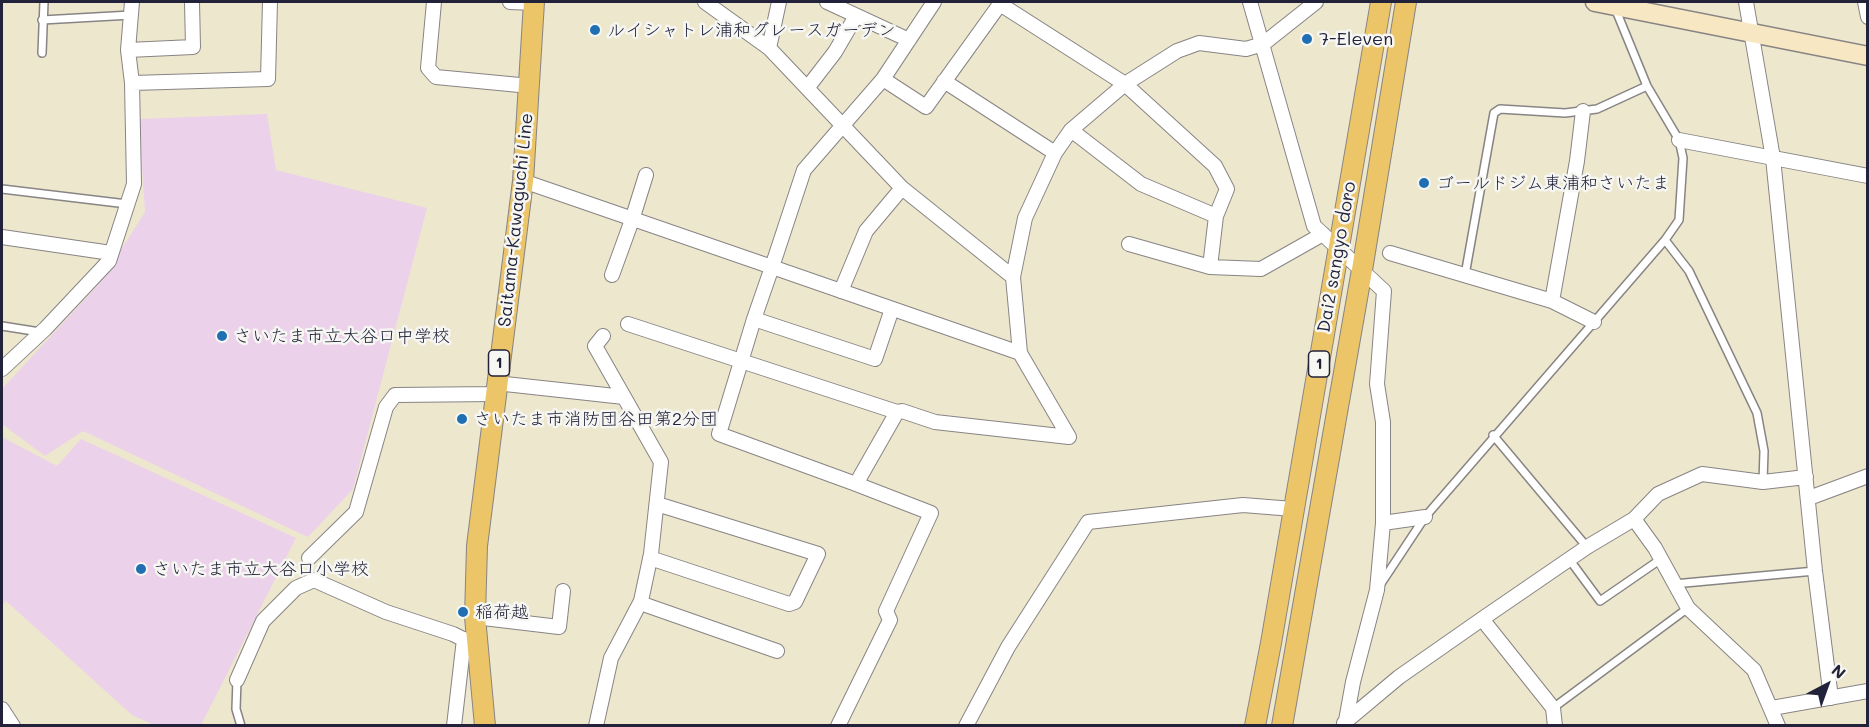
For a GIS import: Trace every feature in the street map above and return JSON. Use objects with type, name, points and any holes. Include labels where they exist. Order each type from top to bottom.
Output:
[{"type":"main road","name":"Saitama-Kawaguchi Line","points":[[485,726],[471,643],[475,616],[477,546],[523,181],[534,2]]},
{"type":"main road","name":"Dai2 sangyo doro","points":[[1255,726],[1381,2]]},
{"type":"main road","name":"Dai2 sangyo doro","points":[[1282,726],[1362,270],[1406,2]]},
{"type":"street","points":[[128,50],[193,47],[192,2]]},
{"type":"street","points":[[132,83],[268,79],[270,2]]},
{"type":"street","points":[[434,2],[428,68],[436,77],[530,86]]},
{"type":"street","points":[[510,2],[534,2]]},
{"type":"street","points":[[705,2],[770,48],[902,188],[1014,277]]},
{"type":"street","points":[[770,48],[779,2]]},
{"type":"street","points":[[827,2],[909,40]]},
{"type":"street","points":[[838,726],[891,620],[886,611],[931,513],[719,434],[754,318],[804,171],[883,79],[934,2]]},
{"type":"street","points":[[1250,2],[1314,226],[1384,291],[1377,384],[1383,422],[1383,523],[1377,590],[1353,682],[1345,724]]},
{"type":"street","points":[[628,324],[897,412],[902,411],[935,422],[1069,437],[1020,353],[1014,277],[1025,218],[1055,153],[1071,130],[1125,84],[1177,51],[1199,43],[1246,49],[1263,44],[1316,2]]},
{"type":"street","points":[[1746,2],[1773,158],[1815,571],[1831,698]]},
{"type":"street","points":[[1864,2],[1868,17]]},
{"type":"street","points":[[1601,3],[1868,56]]},
{"type":"street","points":[[883,79],[926,107],[999,4],[1125,84],[1215,166],[1227,189],[1216,216],[1210,267]]},
{"type":"street","points":[[2,369],[41,333],[109,261],[134,184],[132,83],[128,50],[131,8]]},
{"type":"street","points":[[808,87],[835,52],[856,16]]},
{"type":"street","points":[[944,81],[1055,153]]},
{"type":"street","points":[[1552,301],[1577,161],[1583,111]]},
{"type":"street","points":[[1071,130],[1141,184],[1216,216]]},
{"type":"street","points":[[1678,140],[1868,176]]},
{"type":"street","points":[[612,275],[646,175]]},
{"type":"street","points":[[523,181],[1020,353]]},
{"type":"street","points":[[841,291],[866,231],[902,188]]},
{"type":"street","points":[[1129,244],[1210,267],[1261,269],[1323,234]]},
{"type":"street","points":[[2,237],[111,253]]},
{"type":"street","points":[[1390,253],[1552,301],[1594,322]]},
{"type":"street","points":[[754,318],[875,359],[892,309]]},
{"type":"street","points":[[596,726],[611,658],[640,603],[650,558],[661,462],[595,346],[603,336]]},
{"type":"street","points":[[309,558],[356,512],[386,407],[395,396],[496,388],[624,397]]},
{"type":"street","points":[[856,484],[897,412]]},
{"type":"street","points":[[1345,724],[1399,677],[1569,558],[1634,519],[1658,494],[1702,474],[1763,482],[1806,477]]},
{"type":"street","points":[[1809,498],[1868,476]]},
{"type":"street","points":[[650,558],[789,604],[795,602],[818,554],[657,504]]},
{"type":"street","points":[[966,726],[1008,647],[1088,522],[1244,505],[1293,509]]},
{"type":"street","points":[[1383,523],[1425,517]]},
{"type":"street","points":[[1634,519],[1661,559],[1688,608],[1754,670],[1772,708],[1774,725]]},
{"type":"street","points":[[237,680],[263,621],[296,588],[314,580],[387,612],[471,643],[454,726]]},
{"type":"street","points":[[475,616],[559,627],[563,591]]},
{"type":"street","points":[[640,603],[777,651]]},
{"type":"street","points":[[1482,619],[1553,708],[1555,726]]},
{"type":"street","points":[[1772,708],[1868,691]]},
{"type":"street","points":[[2,709],[13,726]]},
{"type":"lane","points":[[42,53],[44,2]]},
{"type":"lane","points":[[1377,590],[1425,517],[1665,240],[1679,220],[1683,158],[1678,140],[1601,3]]},
{"type":"lane","points":[[42,20],[131,8]]},
{"type":"lane","points":[[1465,275],[1494,113],[1500,109],[1565,113],[1597,109],[1647,87]]},
{"type":"lane","points":[[2,189],[128,204]]},
{"type":"lane","points":[[1665,240],[1689,271],[1757,413],[1764,451],[1763,482]]},
{"type":"lane","points":[[2,326],[41,333]]},
{"type":"lane","points":[[1494,435],[1587,547]]},
{"type":"lane","points":[[1569,558],[1599,601],[1661,559]]},
{"type":"lane","points":[[1674,584],[1815,571]]},
{"type":"lane","points":[[1553,708],[1688,608]]},
{"type":"lane","points":[[237,680],[236,709],[241,726]]},
{"type":"shaded area","name":"さいたま市立大谷口中学校","points":[[267,114],[276,170],[427,208],[353,489],[308,537],[83,431],[45,456],[2,424],[2,389],[100,283],[145,212],[139,119]]},
{"type":"shaded area","name":"さいたま市立大谷口小学校","points":[[2,437],[57,466],[81,439],[296,538],[201,725],[154,725],[132,715],[6,601],[2,605]]},
{"type":"place","name":"ルイシャトレ浦和グレースガーデン","points":[[595,30]]},
{"type":"place","name":"7-Eleven","points":[[1307,39]]},
{"type":"place","name":"ゴールドジム東浦和さいたま","points":[[1424,183]]},
{"type":"place","name":"さいたま市立大谷口中学校","points":[[222,336]]},
{"type":"place","name":"さいたま市消防団谷田第2分団","points":[[462,419]]},
{"type":"place","name":"さいたま市立大谷口小学校","points":[[141,569]]},
{"type":"place","name":"稲荷越","points":[[463,612]]}]
